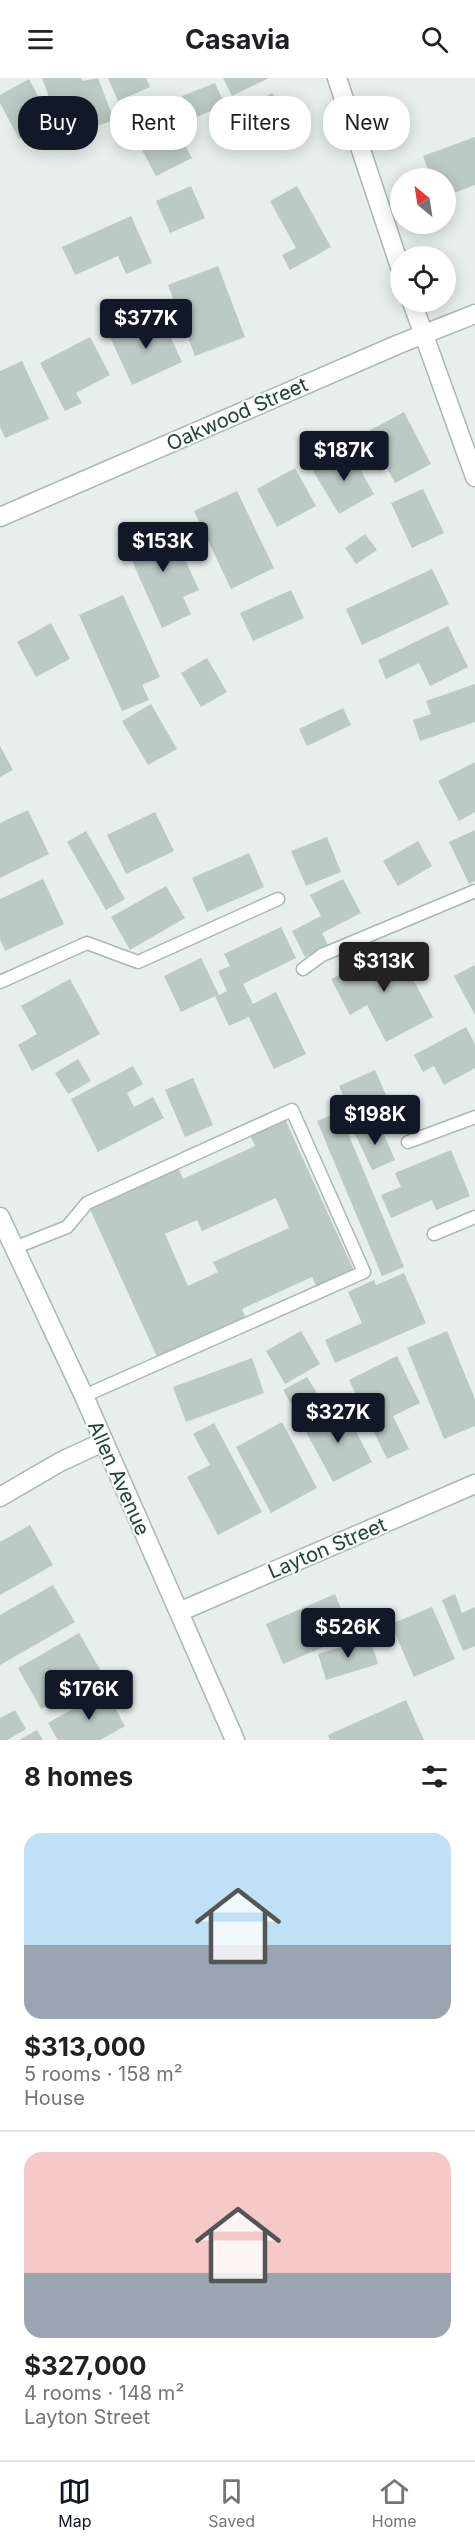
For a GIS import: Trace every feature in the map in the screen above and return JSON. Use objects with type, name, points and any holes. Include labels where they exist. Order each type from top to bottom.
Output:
[{"type":"street","points":[[337,78],[393,246]]},
{"type":"street","points":[[416,312],[475,477]]},
{"type":"street","name":"Oakwood Street","points":[[0,517],[423,333],[475,314]]},
{"type":"street","name":"Allen Avenue","points":[[0,1217],[84,1396],[235,1740]]},
{"type":"street","points":[[0,1497],[60,1462],[103,1442]]},
{"type":"street","name":"Layton Street","points":[[179,1612],[475,1484]]},
{"type":"lane","points":[[303,969],[322,955],[475,891]]},
{"type":"lane","points":[[0,982],[87,943],[138,962],[278,898]]},
{"type":"lane","points":[[14,1248],[67,1227],[87,1203],[292,1110],[364,1272],[84,1396]]},
{"type":"lane","points":[[408,1142],[475,1117]]},
{"type":"lane","points":[[434,1234],[475,1216]]},
{"type":"building","points":[[42,78],[81,78],[83,81],[98,78],[110,110],[110,121],[98,126],[98,96],[49,96]]},
{"type":"building","points":[[108,78],[146,78],[150,87],[129,96],[116,96]]},
{"type":"building","points":[[223,78],[269,78],[232,96]]},
{"type":"building","points":[[29,79],[38,96],[18,96],[18,137],[0,103],[0,95]]},
{"type":"building","points":[[215,83],[221,96],[209,96],[209,112],[197,117],[197,96],[182,96]]},
{"type":"building","points":[[475,137],[475,185],[456,192],[456,168],[427,168],[423,156]]},
{"type":"building","points":[[142,150],[188,150],[192,158],[156,176]]},
{"type":"building","points":[[191,186],[205,218],[170,233],[156,201]]},
{"type":"building","points":[[297,186],[331,247],[290,270],[282,255],[296,248],[270,201]]},
{"type":"building","points":[[131,216],[152,263],[126,274],[118,256],[75,275],[62,247]]},
{"type":"building","points":[[218,266],[245,337],[195,356],[168,285]]},
{"type":"building","points":[[160,314],[182,362],[132,385],[110,337]]},
{"type":"building","points":[[90,337],[110,375],[76,393],[82,403],[65,411],[40,363]]},
{"type":"building","points":[[22,361],[49,419],[5,438],[0,427],[0,371]]},
{"type":"building","points":[[404,412],[431,464],[395,483],[367,432]]},
{"type":"building","points":[[349,450],[374,494],[339,514],[313,471]]},
{"type":"building","points":[[295,468],[316,506],[277,527],[257,489]]},
{"type":"building","points":[[423,489],[444,533],[412,548],[391,503]]},
{"type":"building","points":[[237,491],[274,568],[231,589],[194,511]]},
{"type":"building","points":[[168,523],[199,590],[183,597],[191,614],[162,628],[124,543]]},
{"type":"building","points":[[365,534],[377,550],[356,564],[345,548]]},
{"type":"building","points":[[432,569],[449,604],[362,645],[346,609]]},
{"type":"building","points":[[291,590],[304,618],[253,641],[240,613]]},
{"type":"building","points":[[123,595],[160,677],[142,685],[149,700],[122,711],[79,615]]},
{"type":"building","points":[[51,623],[70,659],[36,677],[17,642]]},
{"type":"building","points":[[448,626],[468,667],[430,686],[419,663],[386,679],[378,660]]},
{"type":"building","points":[[207,658],[227,692],[201,707],[181,673]]},
{"type":"building","points":[[475,684],[475,722],[420,741],[413,720],[431,714],[426,701]]},
{"type":"building","points":[[151,704],[177,749],[148,765],[122,721]]},
{"type":"building","points":[[343,708],[351,725],[307,746],[299,729]]},
{"type":"building","points":[[0,746],[13,770],[0,777]]},
{"type":"building","points":[[475,762],[475,812],[459,821],[438,781]]},
{"type":"building","points":[[28,810],[49,854],[0,878],[0,823]]},
{"type":"building","points":[[155,812],[174,851],[126,874],[107,835]]},
{"type":"building","points":[[475,830],[475,881],[469,884],[449,842]]},
{"type":"building","points":[[86,831],[125,899],[106,910],[67,842]]},
{"type":"building","points":[[327,837],[341,872],[306,886],[291,851]]},
{"type":"building","points":[[418,841],[432,866],[398,886],[383,861]]},
{"type":"building","points":[[249,853],[264,887],[207,912],[192,878]]},
{"type":"building","points":[[43,879],[64,924],[5,951],[0,939],[0,899]]},
{"type":"building","points":[[343,879],[361,913],[322,933],[328,945],[305,957],[292,931],[321,916],[310,895]]},
{"type":"building","points":[[166,886],[185,918],[130,950],[111,917]]},
{"type":"building","points":[[281,927],[296,958],[243,984],[253,1004],[276,992],[306,1054],[274,1069],[249,1017],[229,1026],[215,996],[181,1012],[164,976],[201,958],[219,995],[227,991],[218,971],[230,966],[224,954]]},
{"type":"building","points":[[395,945],[433,1017],[386,1042],[367,1005],[350,1015],[331,979]]},
{"type":"building","points":[[475,965],[475,1015],[454,976]]},
{"type":"building","points":[[70,979],[100,1034],[32,1071],[18,1045],[37,1034],[21,1006]]},
{"type":"building","points":[[466,1027],[475,1044],[475,1068],[444,1085],[434,1066],[423,1072],[414,1055]]},
{"type":"building","points":[[78,1059],[91,1081],[68,1094],[55,1073]]},
{"type":"building","points":[[133,1066],[143,1084],[127,1093],[134,1107],[153,1097],[164,1118],[98,1152],[71,1099]]},
{"type":"building","points":[[375,1070],[386,1095],[350,1112],[339,1086]]},
{"type":"building","points":[[193,1078],[213,1125],[185,1137],[165,1090]]},
{"type":"building","points":[[339,1112],[404,1267],[382,1276],[317,1121]]},
{"type":"building","points":[[285,1119],[355,1273],[318,1290],[312,1277],[242,1309],[246,1319],[158,1359],[89,1207],[178,1167],[183,1179],[255,1146],[250,1135]],"holes":[[[276,1198],[289,1228],[213,1262],[218,1272],[188,1286],[165,1234],[197,1220],[202,1231]]]},
{"type":"building","points":[[378,1121],[395,1160],[372,1170],[354,1132]]},
{"type":"building","points":[[451,1150],[470,1196],[436,1210],[432,1200],[391,1218],[381,1195],[401,1187],[395,1173]]},
{"type":"building","points":[[404,1273],[426,1323],[335,1363],[325,1340],[362,1323],[348,1292],[374,1280],[376,1285]]},
{"type":"building","points":[[301,1331],[320,1364],[285,1384],[266,1351]]},
{"type":"building","points":[[447,1331],[475,1399],[475,1426],[444,1439],[407,1348]]},
{"type":"building","points":[[397,1356],[420,1403],[393,1416],[409,1449],[387,1459],[349,1380]]},
{"type":"building","points":[[252,1358],[264,1393],[186,1422],[173,1387]]},
{"type":"building","points":[[307,1377],[323,1403],[299,1417],[283,1390]]},
{"type":"building","points":[[342,1405],[372,1462],[333,1482],[303,1426]]},
{"type":"building","points":[[282,1422],[317,1488],[271,1513],[236,1447]]},
{"type":"building","points":[[214,1423],[262,1512],[218,1535],[187,1477],[210,1465],[193,1434]]},
{"type":"building","points":[[30,1525],[53,1565],[0,1595],[0,1542]]},
{"type":"building","points":[[53,1585],[75,1622],[0,1665],[0,1615]]},
{"type":"building","points":[[335,1594],[352,1635],[283,1664],[266,1624]]},
{"type":"building","points":[[455,1594],[462,1613],[475,1607],[475,1646],[463,1651],[442,1600]]},
{"type":"building","points":[[432,1607],[455,1659],[414,1677],[391,1624]]},
{"type":"building","points":[[79,1633],[102,1673],[41,1709],[18,1668]]},
{"type":"building","points":[[370,1638],[378,1664],[326,1680],[318,1654]]},
{"type":"building","points":[[105,1690],[125,1726],[100,1740],[58,1740],[48,1723]]},
{"type":"building","points":[[406,1700],[424,1740],[330,1740],[328,1735]]},
{"type":"building","points":[[15,1710],[26,1729],[7,1740],[0,1740],[0,1718]]},
{"type":"building","points":[[37,1730],[43,1740],[19,1740]]}]
